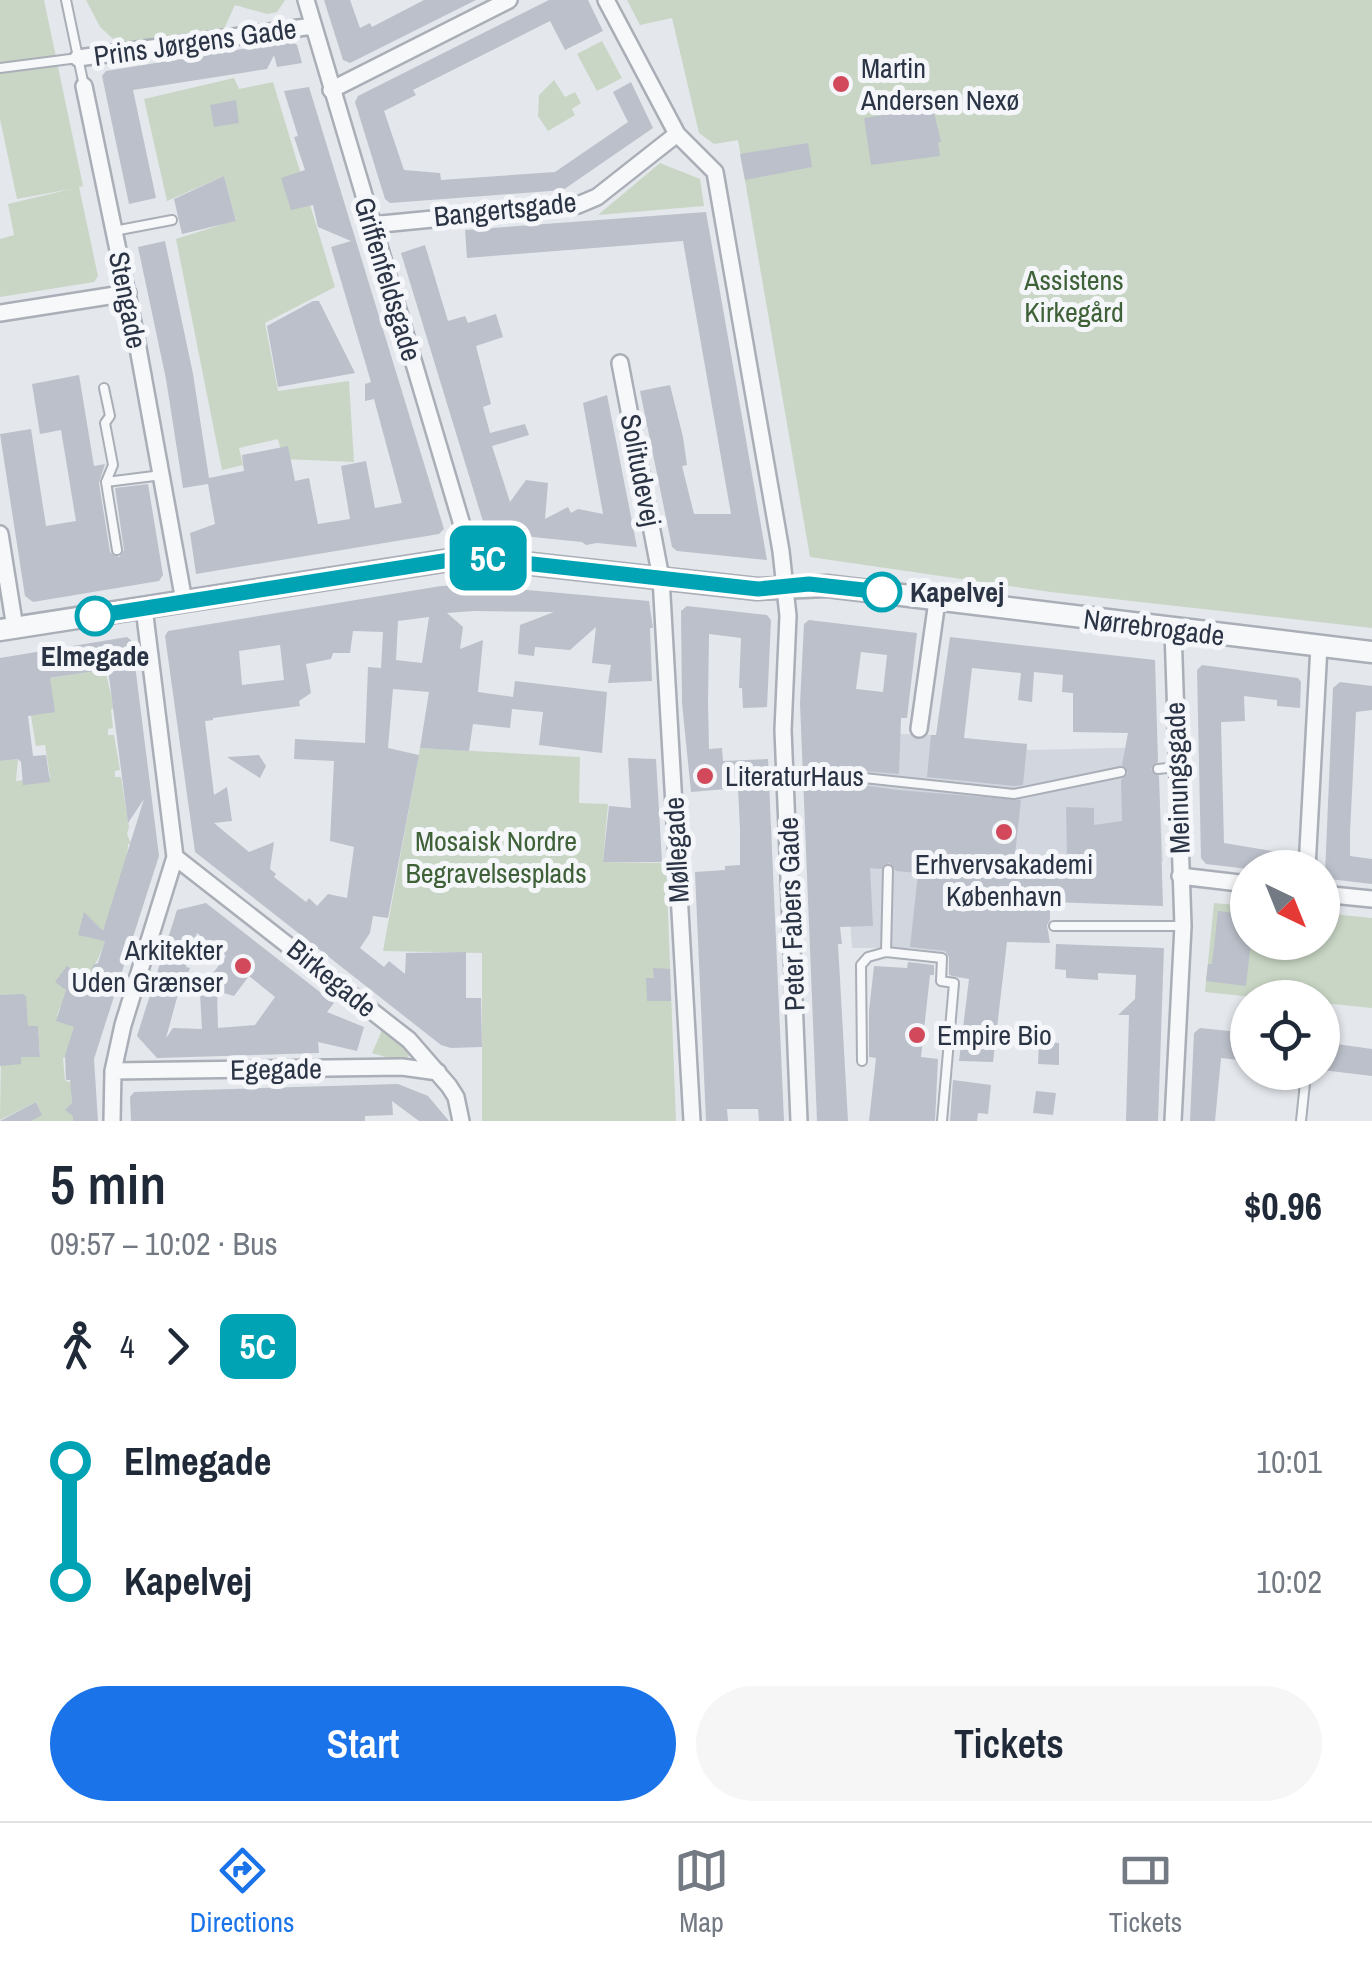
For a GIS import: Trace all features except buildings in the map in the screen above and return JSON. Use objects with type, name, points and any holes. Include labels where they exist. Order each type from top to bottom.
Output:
[{"type":"street","name":"Griffenfeldsgade","points":[[306,0],[469,557]]},
{"type":"street","points":[[331,90],[509,0]]},
{"type":"street","points":[[606,0],[676,134],[715,172],[785,587]]},
{"type":"street","name":"Prins Jørgens Gade","points":[[78,58],[313,26]]},
{"type":"street","name":"Stengade","points":[[84,86],[128,293],[184,601]]},
{"type":"street","name":"Bangertsgade","points":[[371,224],[578,205],[597,197],[676,134]]},
{"type":"street","points":[[0,313],[128,293]]},
{"type":"street","name":"Solitudevej","points":[[620,363],[661,578]]},
{"type":"street","points":[[0,534],[8,629]]},
{"type":"street","name":"Nørrebrogade","points":[[8,629],[469,557],[758,589],[827,586],[1372,652]]},
{"type":"street","name":"Møllegade","points":[[661,578],[692,1121]]},
{"type":"street","name":"Peter Fabers Gade","points":[[785,587],[788,616],[783,730],[800,1121]]},
{"type":"street","points":[[919,729],[936,601]]},
{"type":"street","points":[[112,1121],[114,1071],[123,1025],[176,857],[144,608]]},
{"type":"street","name":"Meinungsgade","points":[[1172,1121],[1182,926],[1174,630]]},
{"type":"street","points":[[1308,850],[1319,646]]},
{"type":"street","name":"Birkegade","points":[[176,857],[408,1040],[456,1097],[461,1121]]},
{"type":"street","points":[[1180,876],[1230,882]]},
{"type":"street","points":[[1340,896],[1372,900]]},
{"type":"street","name":"Egegade","points":[[114,1071],[402,1067],[438,1072]]},
{"type":"lane","name":"Stengade","points":[[66,0],[84,86]]},
{"type":"lane","points":[[0,68],[78,58]]},
{"type":"lane","points":[[114,231],[172,220]]},
{"type":"lane","points":[[104,388],[113,465],[106,482],[116,550]]},
{"type":"lane","points":[[106,482],[162,475]]},
{"type":"lane","points":[[1158,768],[1177,768]]},
{"type":"lane","points":[[864,778],[1014,794],[1121,772]]},
{"type":"lane","points":[[886,952],[888,870]]},
{"type":"lane","points":[[1054,926],[1182,926]]},
{"type":"lane","points":[[862,1061],[861,965],[868,957],[886,952],[942,958],[941,981],[954,983],[942,1121]]},
{"type":"lane","points":[[1301,1121],[1304,1090]]},
{"type":"shaded area","name":"Erhvervsakademi København","points":[[837,732],[1027,744],[1027,750],[1157,747],[1163,862],[1015,863],[1002,982],[951,977],[952,953],[852,948]]},
{"type":"green space","points":[[0,0],[44,0],[83,186],[79,187],[98,276],[94,282],[0,297],[0,239],[14,235],[8,204],[71,189],[17,199],[0,119]]},
{"type":"green space","points":[[86,0],[285,0],[277,12],[267,14],[235,5],[223,31],[120,45],[100,27]]},
{"type":"green space","name":"Assistens Kirkegård","points":[[627,0],[1372,0],[1372,628],[1051,592],[810,557],[738,140],[714,144],[699,133],[672,18],[640,25]]},
{"type":"green space","points":[[602,41],[622,78],[597,91],[577,54]]},
{"type":"green space","points":[[234,78],[239,89],[273,82],[335,287],[265,323],[278,391],[349,381],[354,462],[283,459],[278,439],[239,448],[243,465],[222,470],[176,239],[236,220],[224,176],[167,201],[144,99]]},
{"type":"green space","points":[[554,80],[565,97],[575,92],[581,103],[572,109],[575,115],[548,131],[538,116],[539,95]]},
{"type":"green space","points":[[660,163],[700,179],[704,206],[598,215]]},
{"type":"green space","points":[[105,669],[114,708],[113,728],[108,729],[108,735],[114,735],[120,770],[115,771],[115,777],[121,777],[131,844],[116,911],[91,971],[94,978],[64,1008],[60,1007],[57,1016],[76,1028],[67,1057],[63,1058],[65,1080],[71,1083],[72,1106],[67,1111],[73,1115],[73,1121],[31,1121],[41,1113],[36,1102],[0,1120],[1,1059],[21,1064],[21,1057],[40,1056],[38,1026],[0,1040],[0,761],[18,759],[16,781],[50,777],[45,745],[36,746],[26,686],[34,681]]},
{"type":"green space","name":"Mosaisk Nordre Begravelsesplads","points":[[420,748],[580,757],[579,803],[608,804],[603,862],[666,863],[676,1121],[482,1121],[482,953],[383,951]]},
{"type":"green space","points":[[1214,903],[1230,904],[1230,960],[1340,960],[1340,915],[1372,918],[1372,1008],[1340,1005],[1340,980],[1230,980],[1230,995],[1205,992]]},
{"type":"green space","points":[[384,1026],[408,1049],[409,1056],[402,1062],[372,1053]]},
{"type":"bus line","name":"5C","points":[[95,616],[469,557],[758,589],[809,584],[882,592]]},
{"type":"place","name":"Martin Andersen Nexø","points":[[841,84]]},
{"type":"place","name":"Kapelvej","points":[[882,592]]},
{"type":"place","name":"Elmegade","points":[[95,616]]},
{"type":"place","name":"LiteraturHaus","points":[[705,776]]},
{"type":"place","name":"Erhvervsakademi København","points":[[1004,832]]},
{"type":"place","name":"Arkitekter Uden Grænser","points":[[243,966]]},
{"type":"place","name":"Empire Bio","points":[[917,1035]]}]
